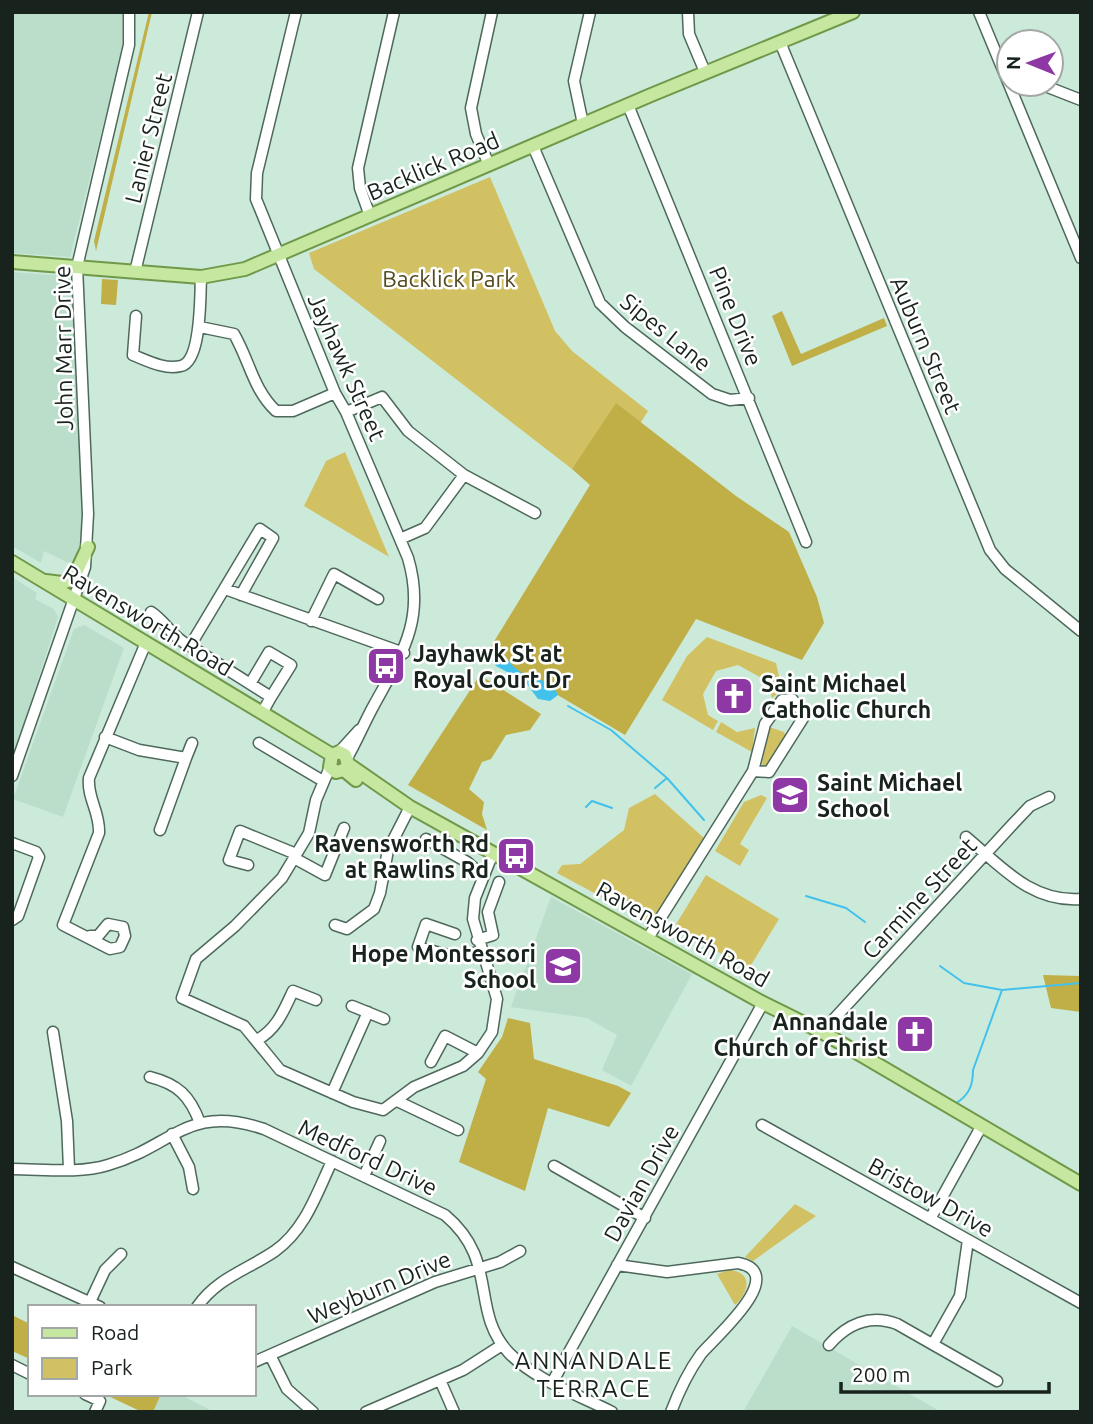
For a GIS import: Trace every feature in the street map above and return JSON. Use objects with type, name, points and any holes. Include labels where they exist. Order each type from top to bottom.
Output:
[{"type":"main road","name":"Backlick Road","points":[[12,262],[201,277],[239,271],[705,72],[853,12]]},
{"type":"main road","points":[[41,580],[62,583],[72,579],[88,547]]},
{"type":"main road","name":"Ravensworth Road","points":[[12,562],[145,645],[262,713],[387,798],[410,807],[763,1003],[822,1032],[1081,1184]]},
{"type":"street","name":"John Marr Drive","points":[[12,776],[75,602],[88,547],[77,267],[129,45],[129,12]]},
{"type":"street","name":"Lanier Street","points":[[135,272],[198,12]]},
{"type":"street","name":"Jayhawk Street","points":[[257,1040],[244,1026],[182,998],[196,959],[257,906],[282,878],[309,833],[323,781],[362,727],[404,653],[414,603],[410,567],[400,539],[346,412],[335,394],[259,211],[256,182],[296,12]]},
{"type":"street","points":[[370,216],[360,188],[358,167],[394,12]]},
{"type":"street","points":[[489,165],[476,134],[471,108],[492,12]]},
{"type":"street","points":[[583,124],[574,81],[590,12]]},
{"type":"street","points":[[688,12],[689,34],[705,72]]},
{"type":"street","points":[[979,12],[995,49]]},
{"type":"street","name":"Auburn Street","points":[[780,42],[986,543],[1005,569],[1081,631]]},
{"type":"street","points":[[1016,98],[1081,258]]},
{"type":"street","name":"Pine Drive","points":[[628,105],[806,542]]},
{"type":"street","name":"Sipes Lane","points":[[533,146],[592,289],[608,311],[712,394],[730,400],[749,398]]},
{"type":"street","points":[[135,316],[133,355],[158,365],[183,366],[188,362],[200,327],[201,277]]},
{"type":"street","points":[[200,327],[234,334],[244,352],[260,396],[275,411],[293,411],[335,394]]},
{"type":"street","points":[[346,412],[382,397],[408,431],[464,475],[535,513]]},
{"type":"street","points":[[400,539],[425,528],[464,475]]},
{"type":"street","points":[[190,646],[260,529],[273,538],[241,595]]},
{"type":"street","points":[[311,621],[334,575],[378,599]]},
{"type":"street","points":[[225,589],[404,653]]},
{"type":"street","points":[[151,612],[168,623],[178,641],[271,697]]},
{"type":"street","points":[[90,936],[64,925],[99,833],[100,820],[89,786],[105,737],[145,645]]},
{"type":"street","points":[[250,684],[269,652],[291,665],[262,713]]},
{"type":"street","points":[[648,938],[753,771],[769,716],[782,700],[792,699],[804,715],[769,772],[753,771]]},
{"type":"street","points":[[105,737],[139,750],[186,758]]},
{"type":"street","points":[[160,830],[192,743]]},
{"type":"street","points":[[259,743],[323,781]]},
{"type":"street","name":"Carmine Street","points":[[822,1032],[1030,806],[1049,797]]},
{"type":"street","points":[[335,925],[347,929],[374,909],[380,893],[388,850],[410,807]]},
{"type":"street","points":[[248,865],[229,860],[240,831],[295,856],[325,875],[344,828]]},
{"type":"street","points":[[966,837],[1015,880],[1035,892],[1061,899],[1081,899]]},
{"type":"street","points":[[426,839],[467,862],[483,876]]},
{"type":"street","points":[[12,843],[36,852],[38,858],[18,916],[12,920]]},
{"type":"street","points":[[316,1000],[293,990],[282,1015],[268,1034],[257,1040],[280,1070],[364,1107],[383,1110],[414,1087],[463,1066],[478,1053],[492,1032],[497,1006],[495,986],[477,940],[473,907],[493,853]]},
{"type":"street","points":[[477,940],[493,935],[488,912],[499,883]]},
{"type":"street","points":[[455,934],[426,924],[418,947],[455,957],[482,951]]},
{"type":"street","name":"Davian Drive","points":[[553,1381],[763,1003]]},
{"type":"street","points":[[352,1006],[384,1019]]},
{"type":"street","points":[[332,1093],[368,1012]]},
{"type":"street","points":[[53,1032],[67,1121],[69,1169]]},
{"type":"street","points":[[431,1062],[445,1036],[478,1053]]},
{"type":"street","points":[[150,1077],[170,1083],[183,1092],[194,1107],[200,1123]]},
{"type":"street","points":[[397,1101],[458,1130]]},
{"type":"street","name":"Medford Drive","points":[[12,1170],[92,1169],[117,1163],[172,1134],[200,1123],[222,1120],[245,1123],[445,1215],[470,1242],[481,1266],[489,1316],[502,1345],[521,1363],[612,1412]]},
{"type":"street","name":"Bristow Drive","points":[[762,1125],[1081,1303]]},
{"type":"street","points":[[930,1219],[981,1127]]},
{"type":"street","points":[[172,1134],[189,1167],[193,1189]]},
{"type":"street","points":[[364,1176],[380,1141]]},
{"type":"street","points":[[199,1305],[225,1278],[275,1250],[290,1237],[306,1216],[332,1161]]},
{"type":"street","points":[[554,1166],[645,1218]]},
{"type":"street","points":[[933,1344],[960,1296],[968,1240]]},
{"type":"street","name":"Weyburn Drive","points":[[256,1361],[271,1357],[348,1319],[481,1266],[500,1262],[520,1251]]},
{"type":"street","points":[[12,1267],[95,1304],[105,1270],[121,1255]]},
{"type":"street","points":[[617,1265],[667,1272],[738,1263],[748,1266],[755,1275],[755,1286],[748,1302],[704,1350],[681,1386],[671,1412]]},
{"type":"street","points":[[829,1345],[845,1329],[871,1320],[897,1325],[997,1381]]},
{"type":"street","points":[[366,1412],[475,1364],[502,1345]]},
{"type":"street","points":[[271,1357],[287,1389],[308,1411]]},
{"type":"street","points":[[12,1365],[28,1373]]},
{"type":"street","points":[[440,1380],[454,1412]]},
{"type":"street","points":[[89,1396],[100,1401],[94,1412]]},
{"type":"shaded area","points":[[12,12],[122,12],[122,50],[70,257],[12,253]]},
{"type":"shaded area","points":[[149,12],[152,12],[96,251],[94,241]]},
{"type":"shaded area","points":[[12,272],[65,276],[72,281],[76,290],[82,522],[79,557],[71,564],[44,551],[41,563],[12,546]]},
{"type":"shaded area","points":[[102,279],[118,280],[116,305],[101,304]]},
{"type":"shaded area","points":[[782,311],[801,354],[884,318],[887,326],[792,366],[772,316]]},
{"type":"shaded area","points":[[616,403],[736,496],[789,532],[817,597],[824,623],[802,660],[696,619],[625,735],[487,653],[590,485],[572,469]]},
{"type":"shaded area","points":[[12,577],[37,593],[35,599],[54,609],[58,617],[12,761]]},
{"type":"shaded area","points":[[84,625],[124,648],[63,817],[13,799],[74,629]]},
{"type":"shaded area","points":[[480,675],[541,714],[530,730],[506,735],[491,759],[482,762],[469,789],[484,802],[482,814],[487,830],[408,785]]},
{"type":"shaded area","points":[[551,897],[692,974],[631,1086],[602,1070],[617,1035],[587,1018],[511,1007]]},
{"type":"shaded area","points":[[1043,975],[1081,976],[1081,1012],[1051,1008]]},
{"type":"shaded area","points":[[508,1018],[530,1023],[534,1059],[618,1086],[631,1093],[609,1127],[548,1108],[525,1191],[459,1162],[486,1079],[478,1072],[502,1037]]},
{"type":"shaded area","points":[[12,1315],[28,1323],[28,1358],[12,1351]]},
{"type":"shaded area","points":[[792,1326],[941,1412],[743,1412]]},
{"type":"shaded area","points":[[108,1396],[160,1396],[153,1412],[142,1412]]},
{"type":"shaded area","points":[[160,1396],[183,1396],[214,1412],[153,1412]]},
{"type":"green space","name":"Backlick Park","points":[[490,177],[555,331],[572,351],[648,411],[604,481],[578,461],[572,469],[314,269],[309,253]]},
{"type":"green space","points":[[345,452],[389,557],[304,506],[326,461]]},
{"type":"green space","points":[[707,637],[776,663],[782,690],[772,698],[767,681],[738,665],[716,671],[703,694],[708,715],[718,721],[713,730],[662,700],[687,656]]},
{"type":"green space","points":[[721,722],[737,732],[755,728],[752,752],[716,732]]},
{"type":"green space","points":[[769,727],[784,732],[786,736],[765,767],[762,764]]},
{"type":"green space","points":[[655,794],[704,838],[650,923],[557,873],[562,865],[580,864],[624,830],[629,808]]},
{"type":"green space","points":[[761,795],[767,798],[740,844],[749,850],[740,866],[715,851],[744,802]]},
{"type":"green space","points":[[706,875],[779,919],[748,970],[675,926]]},
{"type":"green space","points":[[795,1204],[816,1216],[753,1261],[745,1257]]},
{"type":"green space","points":[[729,1270],[742,1274],[747,1283],[735,1305],[717,1274]]},
{"type":"water","points":[[490,652],[505,658],[526,675],[547,683],[558,695],[550,701],[538,699],[518,672],[513,675],[496,666],[489,657]]},
{"type":"waterway","points":[[568,706],[611,730],[667,778],[704,820]]},
{"type":"waterway","points":[[655,788],[667,778]]},
{"type":"waterway","points":[[586,807],[592,801],[612,808]]},
{"type":"waterway","points":[[806,896],[846,908],[865,922]]},
{"type":"waterway","points":[[940,966],[964,983],[1002,990]]},
{"type":"waterway","points":[[955,1104],[967,1094],[971,1085],[973,1070],[1002,990],[1081,983]]},
{"type":"place","name":"Jayhawk St at Royal Court Dr","points":[[386,666]]},
{"type":"place","name":"Saint Michael Catholic Church","points":[[734,696]]},
{"type":"place","name":"Saint Michael School","points":[[790,795]]},
{"type":"place","name":"Ravensworth Rd at Rawlins Rd","points":[[516,856]]},
{"type":"place","name":"Hope Montessori School","points":[[563,966]]},
{"type":"place","name":"Annandale Church of Christ","points":[[915,1034]]},
{"type":"district","name":"ANNANDALE TERRACE","points":[[594,1374]]}]
